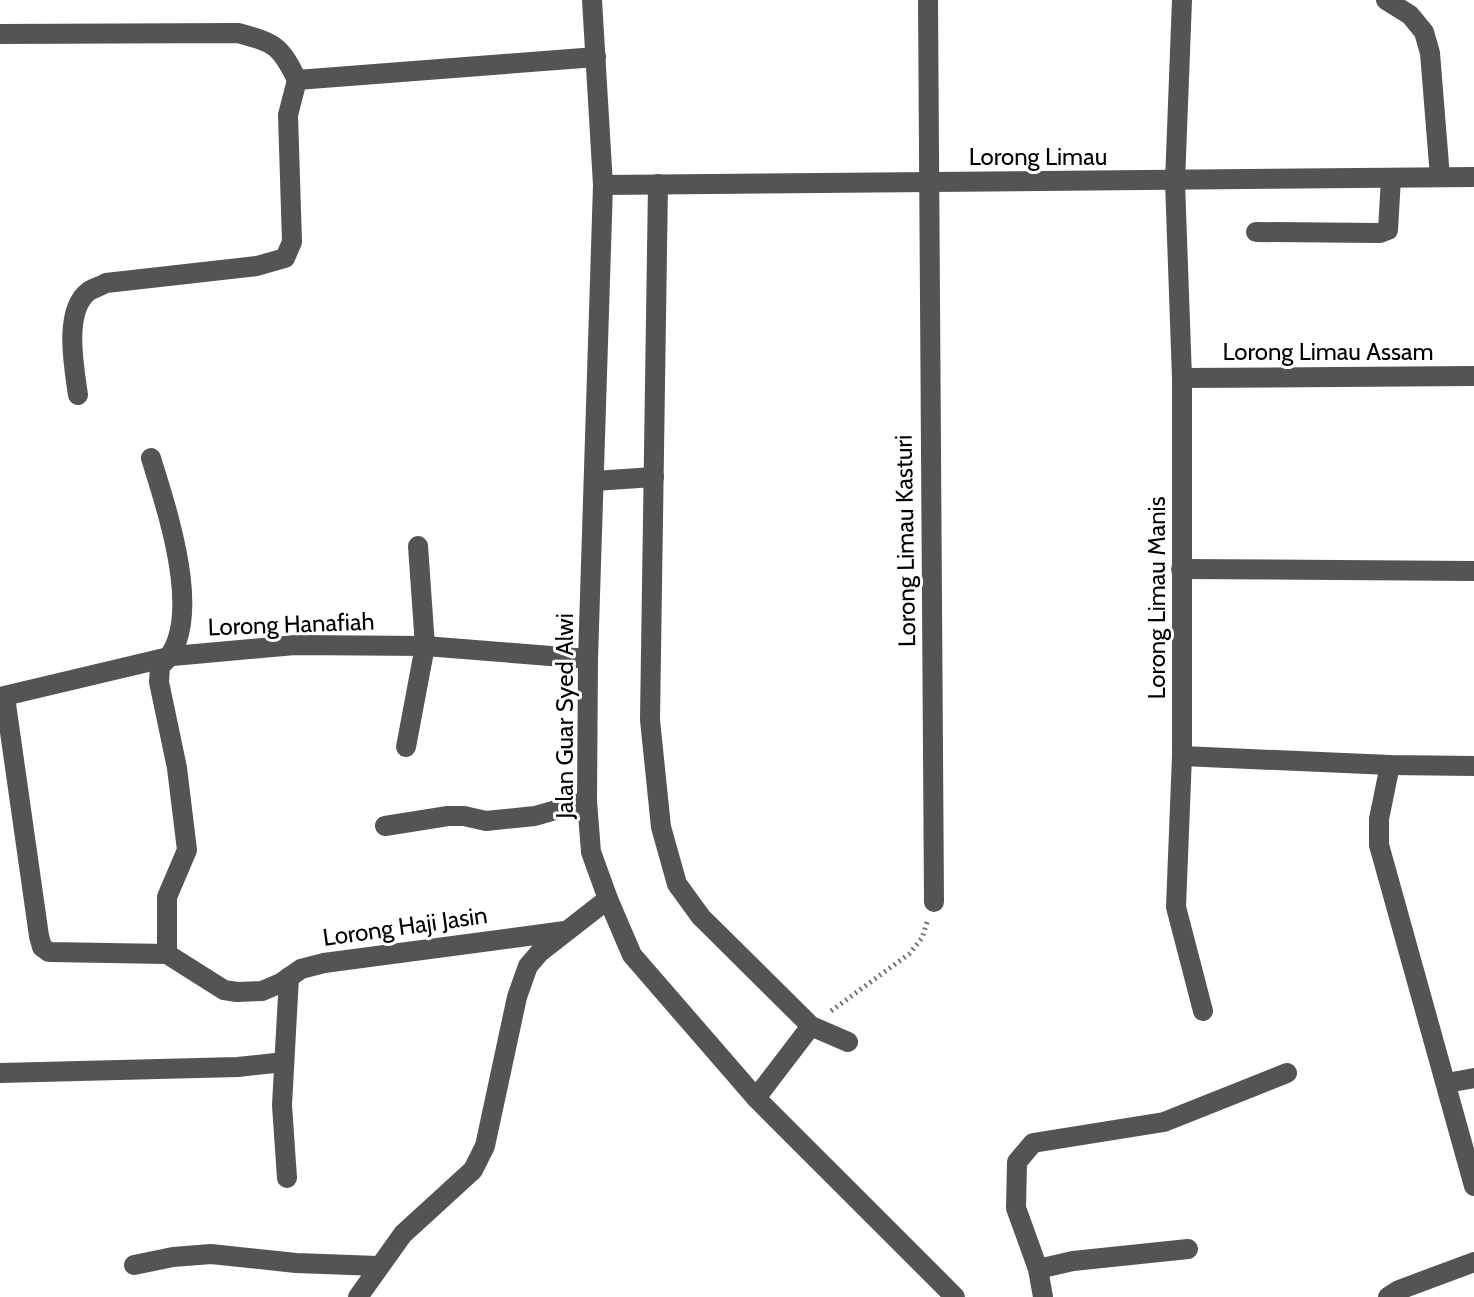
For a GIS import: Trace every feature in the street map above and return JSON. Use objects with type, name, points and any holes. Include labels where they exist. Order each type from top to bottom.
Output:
[{"type":"street","name":"Jalan Guar Syed Alwi","points":[[592,0],[603,185],[588,659],[587,801],[591,852],[632,955],[756,1098],[955,1297]]},
{"type":"street","name":"Lorong Limau Kasturi","points":[[928,0],[934,902]]},
{"type":"street","name":"Lorong Limau Manis","points":[[1182,0],[1175,182],[1182,378],[1182,756],[1176,907],[1203,1011]]},
{"type":"street","points":[[1386,0],[1410,15],[1424,32],[1430,53],[1440,177]]},
{"type":"street","points":[[0,34],[238,33],[261,39],[283,52],[297,80],[288,115],[292,242],[285,258],[257,266],[106,283],[87,292],[78,306],[71,341],[78,395]]},
{"type":"street","points":[[297,80],[596,57]]},
{"type":"street","name":"Lorong Limau","points":[[603,185],[1474,177]]},
{"type":"street","points":[[1256,232],[1380,233],[1388,230],[1391,178]]},
{"type":"street","points":[[658,184],[650,720],[661,827],[677,884],[701,917],[811,1026],[848,1042]]},
{"type":"street","name":"Lorong Limau Assam","points":[[1182,378],[1474,376]]},
{"type":"street","points":[[2,697],[42,947],[49,952],[167,954],[167,897],[187,850],[175,755],[159,682],[160,666],[173,656],[182,614],[179,554],[151,458]]},
{"type":"street","points":[[594,481],[654,477]]},
{"type":"street","points":[[406,747],[425,646],[418,546]]},
{"type":"street","points":[[1181,569],[1474,571]]},
{"type":"street","name":"Lorong Hanafiah","points":[[2,697],[173,656],[295,645],[425,646],[588,659]]},
{"type":"street","points":[[1182,756],[1474,766]]},
{"type":"street","points":[[1390,765],[1379,819],[1379,845],[1474,1186]]},
{"type":"street","points":[[385,826],[448,816],[486,821],[535,816],[587,801]]},
{"type":"street","points":[[358,1297],[403,1234],[473,1170],[485,1146],[494,1116],[517,997],[528,966],[565,931],[608,899]]},
{"type":"street","name":"Lorong Haji Jasin","points":[[167,954],[224,990],[262,991],[301,969],[324,963],[565,931]]},
{"type":"street","points":[[287,1178],[282,1105],[289,977]]},
{"type":"street","points":[[756,1098],[811,1026]]},
{"type":"street","points":[[0,1073],[238,1067],[284,1062]]},
{"type":"street","points":[[1043,1297],[1038,1269],[1016,1208],[1017,1162],[1033,1143],[1164,1122],[1287,1073]]},
{"type":"street","points":[[1447,1083],[1474,1078]]},
{"type":"street","points":[[1038,1269],[1073,1261],[1188,1249]]},
{"type":"street","points":[[134,1265],[173,1257],[211,1254],[296,1263],[378,1266]]},
{"type":"street","points":[[1388,1297],[1474,1262]]},
{"type":"path","points":[[811,1026],[909,954],[922,938],[934,902]]}]
